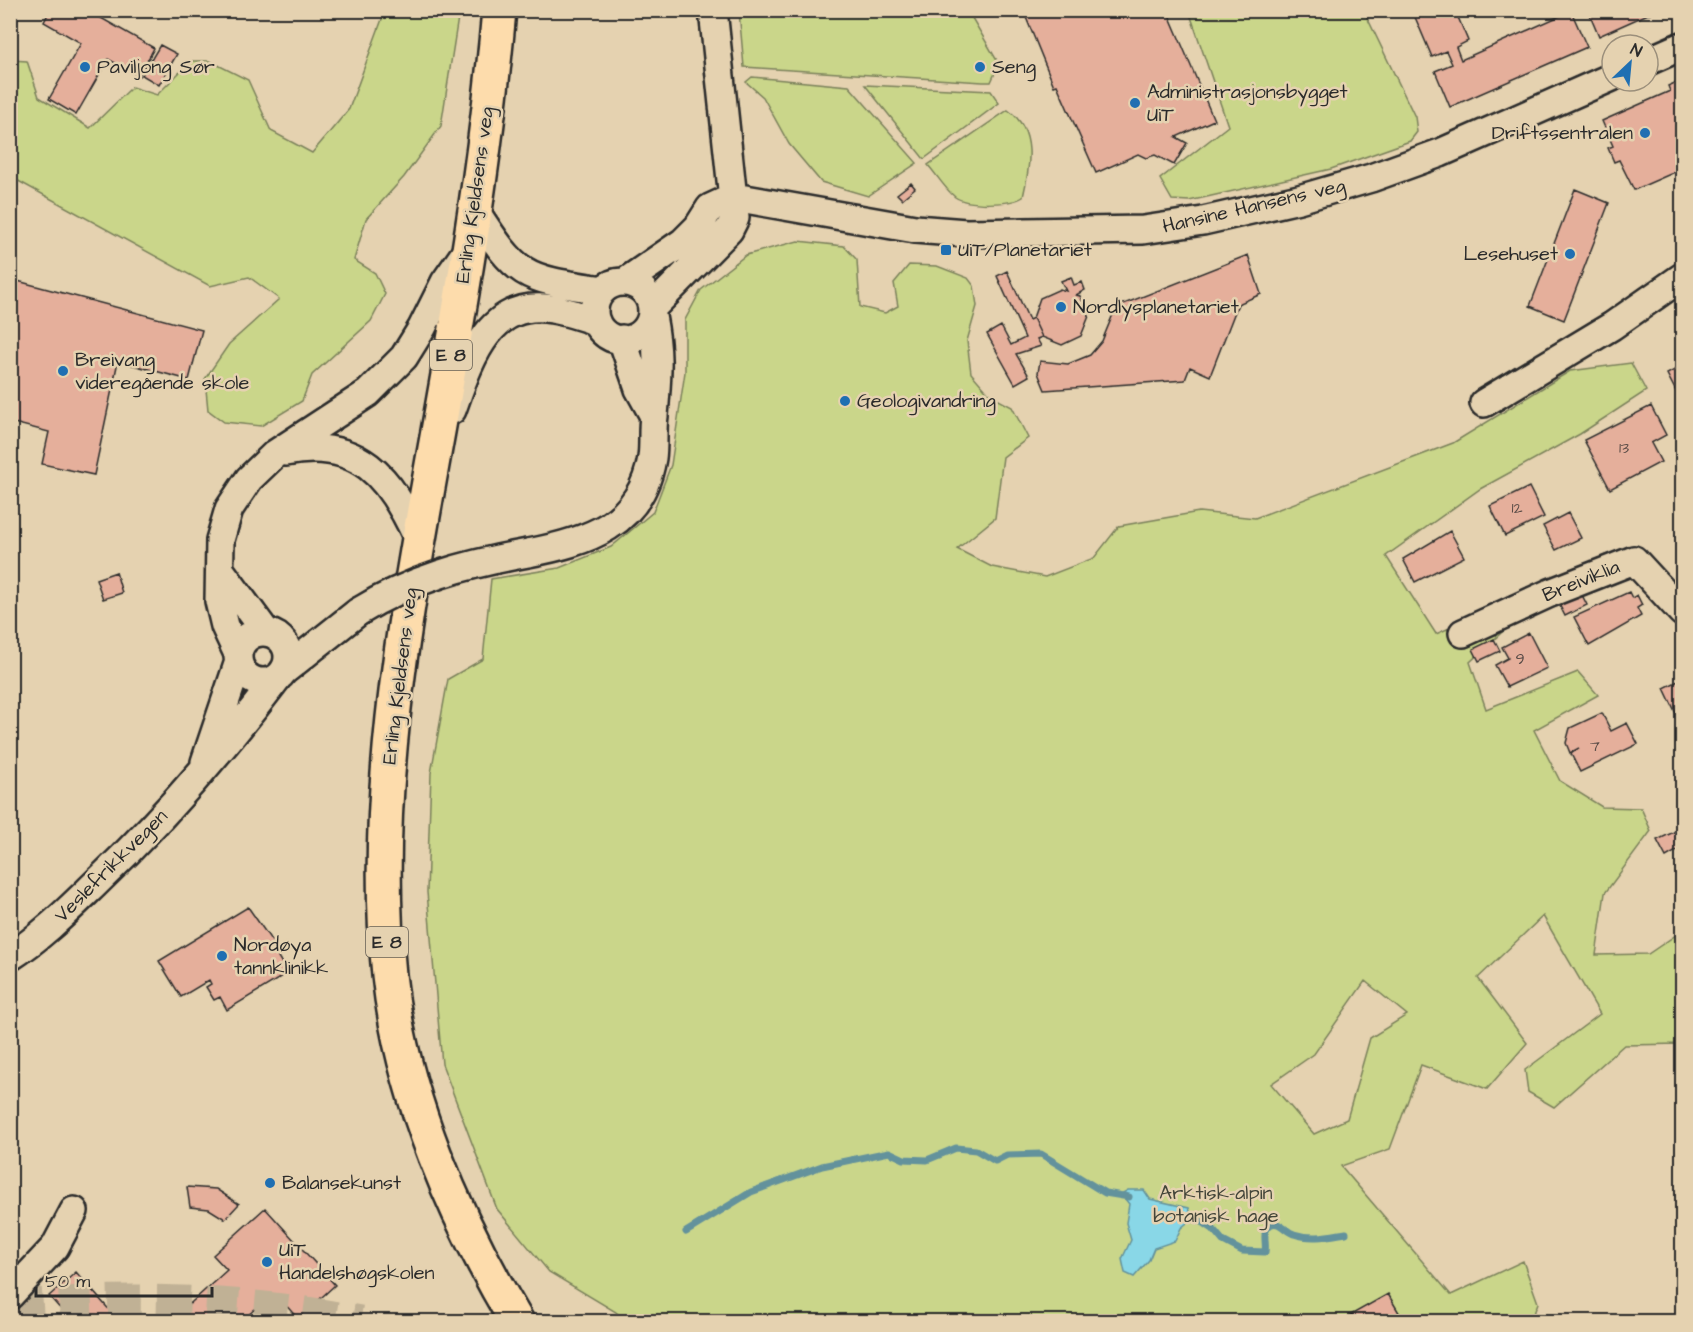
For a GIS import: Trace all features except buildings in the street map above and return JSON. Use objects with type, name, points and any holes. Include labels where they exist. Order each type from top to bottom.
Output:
[{"type":"highway","name":"Erling Kjeldsens veg","points":[[498,10],[474,209],[418,539],[394,704],[382,850],[390,977],[406,1059],[423,1122],[455,1204],[517,1322]]},
{"type":"street","points":[[713,10],[734,197],[735,218],[729,230],[652,312],[649,324],[638,336],[622,339],[606,334],[596,321],[595,305],[614,286],[683,243],[698,227],[710,208],[734,197]]},
{"type":"street","points":[[1660,56],[1683,46]]},
{"type":"street","name":"Hansine Hansens veg","points":[[734,197],[915,229],[966,233],[1143,230],[1203,221],[1299,200],[1371,178],[1440,153],[1600,82]]},
{"type":"street","points":[[474,209],[496,243],[519,270],[536,279],[614,286],[633,284],[646,293],[652,312]]},
{"type":"street","points":[[221,571],[287,650],[281,673],[259,682],[250,679],[238,659],[225,626],[219,601],[220,540],[229,509],[249,479],[274,454],[360,399],[404,357],[422,328],[445,282],[468,249]]},
{"type":"street","points":[[1484,403],[1612,326],[1683,277]]},
{"type":"street","points":[[433,461],[471,360],[497,323],[516,312],[551,308],[596,321]]},
{"type":"street","name":"Veslefrikkvegen","points":[[10,957],[52,925],[116,864],[172,805],[203,767],[227,745],[281,673],[351,616],[376,600],[434,574],[567,546],[606,529],[632,507],[643,490],[649,471],[658,386],[658,346],[652,312]]},
{"type":"street","points":[[622,339],[639,389],[654,416]]},
{"type":"street","points":[[274,454],[321,448],[339,450],[359,460],[393,490],[418,539]]},
{"type":"street","name":"Breiviklia","points":[[1463,633],[1550,593],[1634,560],[1683,612]]},
{"type":"street","name":"Veslefrikkvegen","points":[[271,633],[351,616]]},
{"type":"street","points":[[238,659],[247,637],[271,633]]},
{"type":"street","name":"Veslefrikkvegen","points":[[203,767],[238,659]]},
{"type":"street","points":[[10,1295],[55,1247],[74,1211]]},
{"type":"green space","points":[[385,11],[459,11],[441,126],[404,177],[366,219],[354,260],[375,273],[385,294],[371,321],[312,375],[302,401],[261,426],[224,422],[208,410],[205,379],[229,344],[279,299],[249,277],[210,286],[11,177],[11,60],[27,61],[39,97],[90,128],[132,87],[157,95],[191,61],[210,61],[248,80],[271,131],[312,153],[349,109]]},
{"type":"green space","points":[[739,11],[968,11],[999,64],[991,82],[744,67]]},
{"type":"green space","points":[[1189,11],[1364,11],[1415,117],[1417,132],[1410,141],[1331,169],[1189,201],[1172,200],[1160,179],[1228,126]]},
{"type":"green space","points":[[752,77],[849,86],[917,163],[868,196],[821,182],[789,144],[763,97],[746,82]]},
{"type":"green space","points":[[865,85],[991,91],[999,103],[924,159]]},
{"type":"green space","points":[[1008,110],[1024,128],[1027,138],[1029,162],[1023,197],[1009,202],[989,203],[969,202],[955,197],[928,165]]},
{"type":"green space","name":"Arktisk-alpin botanisk hage","points":[[798,241],[844,246],[857,260],[860,307],[885,313],[898,306],[894,283],[909,265],[937,266],[968,278],[974,286],[977,306],[967,341],[971,373],[991,396],[1012,407],[1028,438],[1003,457],[995,518],[957,549],[992,567],[1045,577],[1094,558],[1119,526],[1199,512],[1255,518],[1453,443],[1570,371],[1631,363],[1646,391],[1580,434],[1480,489],[1386,556],[1436,634],[1490,610],[1515,620],[1470,662],[1486,709],[1578,672],[1598,695],[1534,730],[1560,781],[1602,807],[1641,808],[1651,831],[1605,893],[1596,955],[1648,954],[1682,931],[1682,1044],[1624,1045],[1554,1107],[1528,1092],[1525,1070],[1600,1014],[1543,916],[1478,978],[1527,1043],[1487,1089],[1421,1065],[1390,1149],[1341,1166],[1451,1295],[1523,1261],[1538,1303],[1531,1321],[774,1322],[770,1318],[770,1321],[625,1321],[616,1312],[549,1272],[497,1209],[442,1064],[427,892],[431,773],[448,679],[483,659],[491,579],[559,568],[611,547],[653,512],[671,465],[685,372],[685,320],[701,290],[746,255]],"holes":[[[1365,981],[1407,1015],[1370,1038],[1347,1119],[1314,1134],[1271,1084],[1314,1054]]]},
{"type":"water","points":[[1128,1190],[1144,1190],[1150,1199],[1189,1208],[1192,1219],[1181,1228],[1175,1241],[1154,1248],[1149,1260],[1134,1277],[1125,1273],[1122,1259],[1131,1240],[1126,1223],[1129,1204],[1121,1194]]},
{"type":"waterway","points":[[686,1232],[751,1192],[822,1166],[889,1152],[904,1159],[927,1160],[956,1148],[976,1150],[995,1161],[1007,1155],[1041,1154],[1105,1193],[1129,1197]]},
{"type":"waterway","points":[[1184,1217],[1201,1221],[1213,1229],[1223,1241],[1242,1251],[1265,1252],[1265,1234],[1267,1228],[1273,1224],[1291,1233],[1307,1237],[1346,1233]]},
{"type":"tunnel","points":[[10,1307],[98,1302],[185,1302],[273,1309],[360,1322]]},
{"type":"place","name":"Paviljong Sør","points":[[85,67]]},
{"type":"place","name":"Seng","points":[[980,67]]},
{"type":"place","name":"Administrasjonsbygget UiT","points":[[1135,103]]},
{"type":"place","name":"Driftssentralen","points":[[1645,133]]},
{"type":"place","name":"UiT/Planetariet","points":[[946,250]]},
{"type":"place","name":"Lesehuset","points":[[1570,254]]},
{"type":"place","name":"Nordlysplanetariet","points":[[1061,307]]},
{"type":"place","name":"Breivang videregående skole","points":[[63,371]]},
{"type":"place","name":"Geologivandring","points":[[845,401]]},
{"type":"place","name":"Nordøya tannklinikk","points":[[222,956]]},
{"type":"place","name":"Balansekunst","points":[[270,1183]]},
{"type":"place","name":"UiT Handelshøgskolen","points":[[267,1262]]}]
